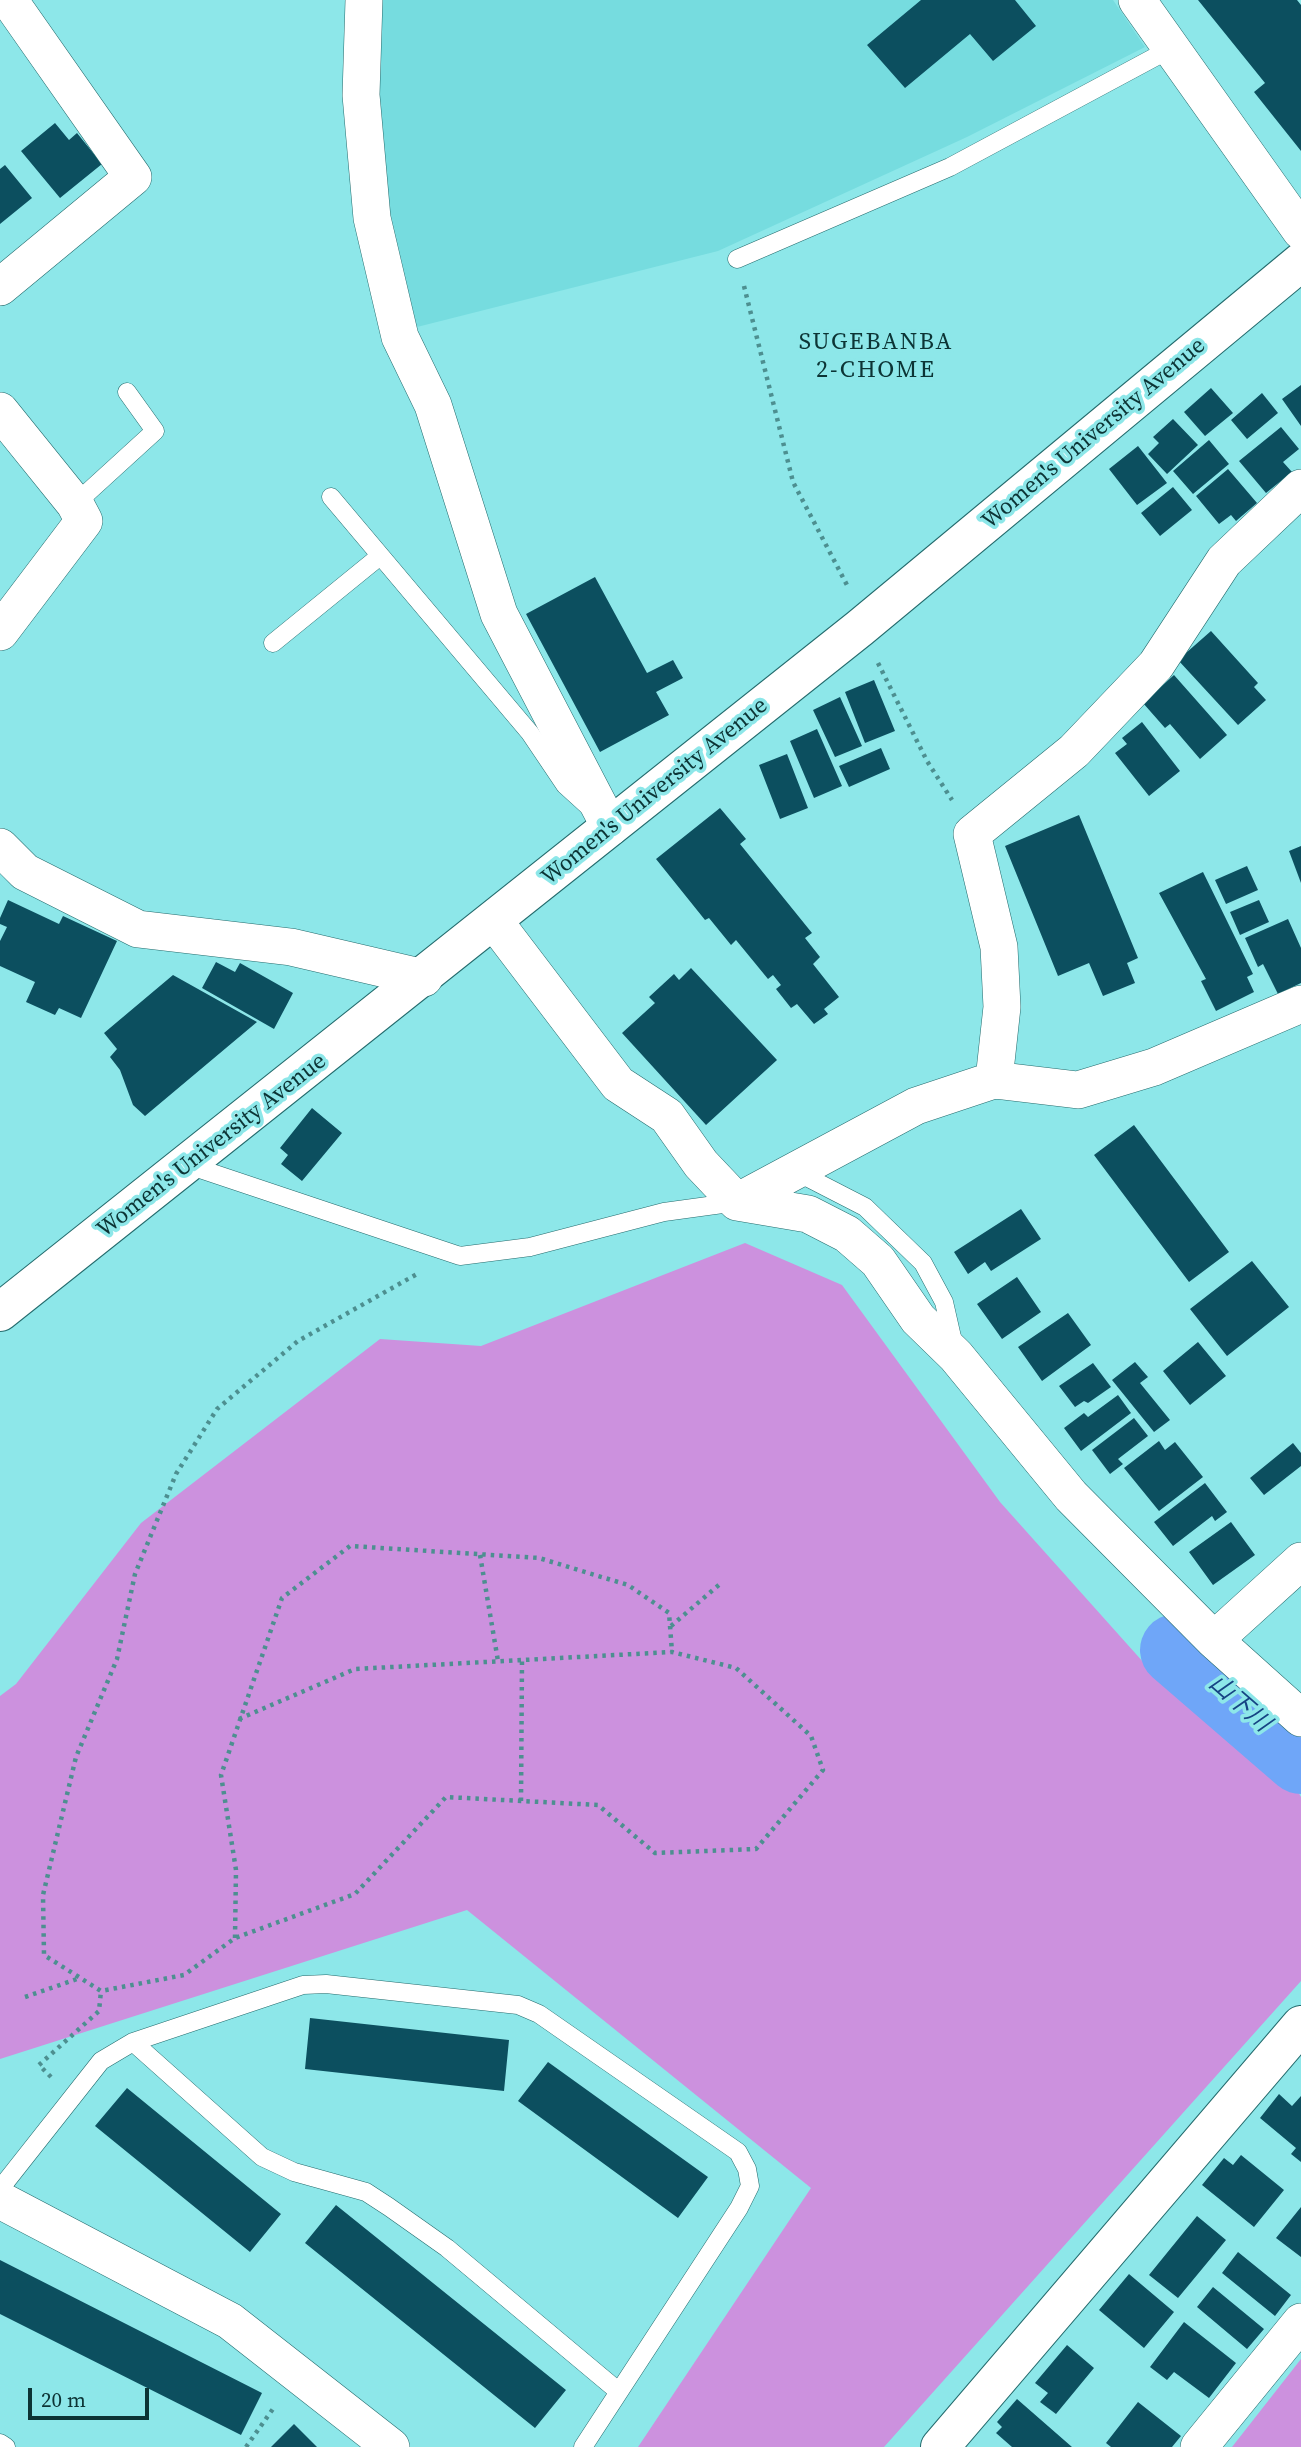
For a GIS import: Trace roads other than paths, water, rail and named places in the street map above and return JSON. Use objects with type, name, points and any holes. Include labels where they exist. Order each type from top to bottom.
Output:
[{"type":"street","points":[[0,287],[133,177],[9,0]]},
{"type":"street","points":[[364,0],[361,95],[372,218],[400,337],[433,405],[499,614],[610,827]]},
{"type":"street","points":[[1137,0],[1301,231]]},
{"type":"street","name":"Women's University Avenue","points":[[0,1312],[424,978],[860,628],[1301,262]]},
{"type":"street","points":[[0,411],[75,504],[84,521],[0,632]]},
{"type":"street","points":[[994,1080],[1002,1007],[999,947],[972,834],[1074,751],[1156,665],[1224,561],[1301,488]]},
{"type":"street","points":[[0,847],[25,872],[138,929],[291,947],[424,978]]},
{"type":"street","points":[[494,921],[618,1084],[667,1116],[701,1164],[737,1202],[808,1214],[847,1234],[878,1261],[918,1319],[956,1356],[1071,1496],[1214,1640],[1301,1718]]},
{"type":"street","points":[[737,1202],[916,1106],[994,1080],[1078,1090],[1154,1067],[1301,1004]]},
{"type":"street","points":[[1214,1640],[1301,1561]]},
{"type":"street","points":[[942,2446],[1301,2025]]},
{"type":"street","points":[[0,2200],[230,2321],[391,2447]]},
{"type":"street","points":[[1199,2447],[1301,2322]]},
{"type":"lane","points":[[737,259],[950,167],[1170,49]]},
{"type":"lane","points":[[75,504],[155,431],[127,392]]},
{"type":"lane","points":[[331,497],[530,733],[565,785],[610,827]]},
{"type":"lane","points":[[273,643],[380,556]]},
{"type":"lane","points":[[188,1165],[449,1255],[530,1247],[664,1212],[737,1202]]},
{"type":"lane","points":[[793,1170],[865,1207],[923,1263],[944,1302],[956,1356]]},
{"type":"lane","points":[[0,2189],[102,2062],[133,2042],[303,1985],[326,1984],[518,2005],[539,2014],[738,2152],[747,2169],[750,2186],[739,2208],[583,2447]]},
{"type":"lane","points":[[133,2042],[262,2157],[294,2172],[366,2192],[389,2207],[457,2256],[618,2391]]},
{"type":"lane","points":[[0,2442],[6,2447]]},
{"type":"waterway","name":"山下川","points":[[1176,1650],[1301,1758]]},
{"type":"district","name":"SUGEBANBA 2-CHOME","points":[[876,357]]}]
